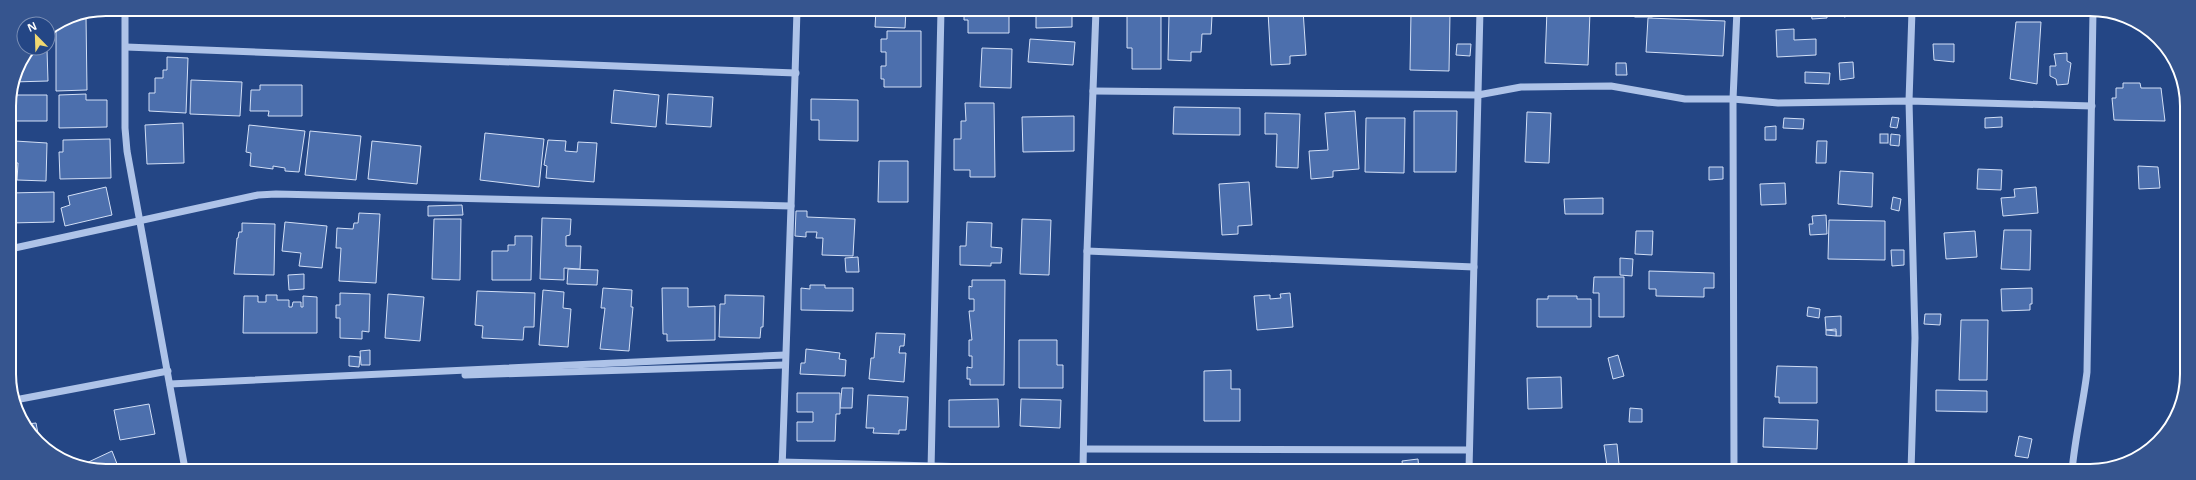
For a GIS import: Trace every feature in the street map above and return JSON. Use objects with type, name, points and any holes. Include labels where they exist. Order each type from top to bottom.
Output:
[{"type":"street","points":[[125,16],[125,128],[127,151],[184,464]]},
{"type":"street","points":[[782,464],[784,355],[791,206],[797,16]]},
{"type":"street","points":[[931,464],[941,16]]},
{"type":"street","points":[[1083,464],[1087,251],[1096,16]]},
{"type":"street","points":[[1469,464],[1480,16]]},
{"type":"street","points":[[1734,464],[1733,99],[1737,16]]},
{"type":"street","points":[[1911,464],[1915,338],[1909,101],[1912,16]]},
{"type":"street","points":[[2073,464],[2075,440],[2082,411],[2087,372],[2093,16]]},
{"type":"street","points":[[126,47],[796,73]]},
{"type":"street","points":[[1093,91],[1478,95],[1521,87],[1610,86],[1685,99],[1733,99],[1778,103],[1909,101],[2092,106]]},
{"type":"street","points":[[16,248],[140,222],[258,195],[276,194],[791,206]]},
{"type":"street","points":[[1087,251],[1474,267]]},
{"type":"street","points":[[170,384],[784,355]]},
{"type":"street","points":[[170,384],[784,365]]},
{"type":"street","points":[[20,399],[168,370]]},
{"type":"street","points":[[1084,449],[1470,450]]},
{"type":"building","points":[[876,16],[906,16],[905,28],[875,27]]},
{"type":"building","points":[[964,16],[1009,16],[1009,33],[968,33],[968,20],[964,20]]},
{"type":"building","points":[[1036,16],[1072,16],[1072,27],[1036,28]]},
{"type":"building","points":[[1127,16],[1161,16],[1161,69],[1132,69],[1132,48],[1127,48]]},
{"type":"building","points":[[1169,16],[1212,16],[1211,34],[1202,34],[1201,52],[1191,52],[1191,61],[1168,60]]},
{"type":"building","points":[[1268,16],[1303,16],[1306,55],[1290,56],[1290,64],[1271,65]]},
{"type":"building","points":[[1411,16],[1450,16],[1449,71],[1410,70]]},
{"type":"building","points":[[1547,16],[1590,16],[1588,65],[1545,63]]},
{"type":"building","points":[[1635,16],[1652,16],[1652,17]]},
{"type":"building","points":[[1812,16],[1827,16],[1827,18],[1812,19]]},
{"type":"building","points":[[86,18],[87,90],[56,91],[56,31],[71,23]]},
{"type":"building","points":[[1648,18],[1725,21],[1723,56],[1646,52]]},
{"type":"building","points":[[2016,22],[2041,22],[2037,84],[2010,79]]},
{"type":"building","points":[[1794,29],[1794,40],[1816,39],[1816,55],[1777,57],[1776,30]]},
{"type":"building","points":[[887,31],[921,31],[921,87],[884,87],[884,79],[881,79],[881,66],[886,66],[886,52],[881,52],[881,39],[887,39]]},
{"type":"building","points":[[1030,39],[1075,42],[1073,65],[1028,62]]},
{"type":"building","points":[[1457,44],[1471,44],[1470,56],[1456,55]]},
{"type":"building","points":[[1933,44],[1954,44],[1954,62],[1934,60]]},
{"type":"building","points":[[982,48],[1012,49],[1011,88],[980,87]]},
{"type":"building","points":[[2067,53],[2067,61],[2071,63],[2068,84],[2057,85],[2056,79],[2050,76],[2050,66],[2056,66],[2054,54]]},
{"type":"building","points":[[31,56],[47,56],[48,81],[19,82]]},
{"type":"building","points":[[167,57],[188,58],[186,113],[149,111],[149,93],[155,93],[155,78],[163,78],[163,70],[167,70]]},
{"type":"building","points":[[1853,62],[1854,78],[1840,80],[1839,63]]},
{"type":"building","points":[[1616,63],[1626,63],[1627,75],[1616,75]]},
{"type":"building","points":[[1805,72],[1830,73],[1829,84],[1805,83]]},
{"type":"building","points":[[191,80],[242,82],[240,116],[190,114]]},
{"type":"building","points":[[2123,83],[2140,83],[2141,88],[2161,88],[2165,121],[2114,120],[2112,98],[2116,98],[2116,88],[2123,88]]},
{"type":"building","points":[[260,85],[302,85],[302,116],[268,116],[269,111],[250,111],[251,90],[260,90]]},
{"type":"building","points":[[614,90],[659,95],[656,127],[611,123]]},
{"type":"building","points":[[86,94],[86,100],[107,100],[107,127],[59,128],[59,95]]},
{"type":"building","points":[[668,94],[713,97],[711,127],[666,124]]},
{"type":"building","points":[[17,95],[47,95],[47,121],[16,121]]},
{"type":"building","points":[[811,99],[858,100],[858,141],[819,140],[819,120],[811,120]]},
{"type":"building","points":[[965,103],[994,103],[995,177],[970,177],[970,170],[954,170],[954,139],[961,139],[961,121],[966,121]]},
{"type":"building","points":[[1174,107],[1240,108],[1240,135],[1173,134]]},
{"type":"building","points":[[1355,111],[1359,169],[1333,171],[1333,177],[1311,179],[1309,151],[1328,150],[1325,113]]},
{"type":"building","points":[[1414,111],[1457,111],[1456,172],[1414,172]]},
{"type":"building","points":[[1527,112],[1551,113],[1549,163],[1525,162]]},
{"type":"building","points":[[1265,113],[1300,114],[1298,168],[1276,167],[1277,134],[1265,134]]},
{"type":"building","points":[[1074,116],[1074,151],[1023,152],[1022,117]]},
{"type":"building","points":[[1892,117],[1899,118],[1897,128],[1890,127]]},
{"type":"building","points":[[2002,117],[2002,127],[1985,128],[1985,118]]},
{"type":"building","points":[[1366,118],[1405,118],[1404,173],[1365,172]]},
{"type":"building","points":[[1784,118],[1804,119],[1803,129],[1783,128]]},
{"type":"building","points":[[183,123],[184,163],[147,164],[145,125]]},
{"type":"building","points":[[249,125],[305,131],[299,172],[285,171],[285,168],[273,166],[273,169],[250,166],[251,153],[246,152]]},
{"type":"building","points":[[1776,126],[1776,140],[1765,140],[1765,127]]},
{"type":"building","points":[[310,131],[361,136],[356,180],[305,175]]},
{"type":"building","points":[[485,133],[544,139],[539,187],[480,180]]},
{"type":"building","points":[[1880,134],[1888,134],[1888,143],[1880,143]]},
{"type":"building","points":[[1891,134],[1900,135],[1899,146],[1890,145]]},
{"type":"building","points":[[110,139],[111,178],[60,179],[59,152],[63,152],[63,140]]},
{"type":"building","points":[[548,140],[566,141],[565,151],[577,152],[578,142],[597,143],[594,182],[546,178],[547,166],[544,165]]},
{"type":"building","points":[[16,141],[47,143],[46,181],[17,180],[18,163],[16,163]]},
{"type":"building","points":[[372,141],[421,146],[417,184],[368,179]]},
{"type":"building","points":[[1817,141],[1827,141],[1826,163],[1816,163]]},
{"type":"building","points":[[879,161],[908,161],[908,202],[878,202]]},
{"type":"building","points":[[2138,166],[2158,167],[2160,188],[2139,189]]},
{"type":"building","points":[[1709,167],[1723,167],[1723,179],[1709,180]]},
{"type":"building","points":[[1978,169],[2002,170],[2001,190],[1977,189]]},
{"type":"building","points":[[1840,171],[1873,173],[1872,207],[1838,204]]},
{"type":"building","points":[[1249,182],[1252,225],[1238,226],[1238,234],[1222,235],[1219,184]]},
{"type":"building","points":[[1785,183],[1786,204],[1761,205],[1760,184]]},
{"type":"building","points":[[106,187],[112,215],[65,226],[61,208],[70,205],[68,196]]},
{"type":"building","points":[[2036,187],[2038,213],[2003,216],[2001,198],[2015,197],[2014,189]]},
{"type":"building","points":[[54,192],[54,222],[16,223],[16,193]]},
{"type":"building","points":[[1893,197],[1901,199],[1899,211],[1891,209]]},
{"type":"building","points":[[1603,198],[1603,214],[1565,214],[1564,199]]},
{"type":"building","points":[[462,205],[463,215],[428,216],[428,206]]},
{"type":"building","points":[[796,211],[807,211],[807,217],[855,219],[853,256],[822,255],[823,238],[816,238],[817,232],[806,232],[806,237],[795,236]]},
{"type":"building","points":[[359,213],[380,214],[376,283],[339,281],[341,248],[336,248],[337,228],[353,229],[354,223],[358,223]]},
{"type":"building","points":[[1826,215],[1827,234],[1810,235],[1809,224],[1813,224],[1812,216]]},
{"type":"building","points":[[542,218],[571,219],[570,235],[566,236],[566,246],[581,246],[580,269],[564,268],[564,280],[540,279]]},
{"type":"building","points":[[434,219],[461,219],[460,280],[432,279]]},
{"type":"building","points":[[1022,219],[1051,220],[1049,275],[1020,274]]},
{"type":"building","points":[[1829,220],[1885,221],[1885,260],[1828,259]]},
{"type":"building","points":[[285,222],[327,226],[322,268],[299,266],[301,253],[282,251]]},
{"type":"building","points":[[967,222],[992,223],[991,247],[1002,248],[1001,263],[991,263],[991,266],[960,265],[960,246],[966,246]]},
{"type":"building","points":[[242,223],[275,224],[274,275],[234,274],[237,238],[239,232],[242,232]]},
{"type":"building","points":[[2004,230],[2031,230],[2030,270],[2001,269]]},
{"type":"building","points":[[1636,231],[1653,231],[1652,255],[1635,254]]},
{"type":"building","points":[[1975,231],[1977,257],[1946,259],[1944,233]]},
{"type":"building","points":[[515,236],[532,236],[531,280],[492,280],[492,251],[508,251],[508,245],[515,245]]},
{"type":"building","points":[[1891,250],[1904,250],[1904,265],[1892,266]]},
{"type":"building","points":[[858,257],[859,272],[846,272],[845,258]]},
{"type":"building","points":[[1620,258],[1633,259],[1632,276],[1620,275]]},
{"type":"building","points":[[568,269],[598,270],[597,285],[567,284]]},
{"type":"building","points":[[1649,271],[1714,273],[1714,288],[1704,288],[1704,297],[1656,296],[1656,289],[1649,289]]},
{"type":"building","points":[[304,274],[304,289],[289,290],[288,275]]},
{"type":"building","points":[[1594,277],[1624,277],[1624,317],[1599,317],[1599,293],[1593,293]]},
{"type":"building","points":[[972,280],[1005,280],[1004,385],[970,385],[970,379],[967,379],[967,367],[972,368],[972,356],[969,356],[969,340],[972,340],[969,311],[974,311],[974,299],[969,299],[969,286],[972,287]]},
{"type":"building","points":[[810,285],[825,285],[825,288],[853,288],[853,311],[801,310],[801,288],[810,289]]},
{"type":"building","points":[[603,288],[632,290],[631,307],[633,307],[629,351],[600,349],[605,308],[601,308]]},
{"type":"building","points":[[662,288],[688,288],[688,307],[715,306],[715,340],[667,341],[667,334],[663,334]]},
{"type":"building","points":[[2032,288],[2032,304],[2030,304],[2030,310],[2002,311],[2001,289]]},
{"type":"building","points":[[543,290],[564,292],[563,308],[571,309],[568,347],[539,345]]},
{"type":"building","points":[[477,291],[535,293],[534,327],[524,327],[523,340],[482,338],[483,326],[475,325]]},
{"type":"building","points":[[340,293],[370,294],[369,332],[362,331],[362,339],[340,338],[340,318],[336,318],[336,305],[340,305]]},
{"type":"building","points":[[1290,293],[1293,327],[1257,330],[1254,296],[1270,295],[1270,299],[1281,298],[1280,294]]},
{"type":"building","points":[[388,294],[424,297],[420,341],[385,338]]},
{"type":"building","points":[[266,295],[277,295],[277,300],[289,300],[289,307],[292,307],[293,302],[301,302],[301,307],[303,307],[303,296],[317,297],[317,333],[243,333],[244,296],[258,296],[258,302],[266,302]]},
{"type":"building","points":[[725,295],[764,296],[763,327],[761,327],[760,338],[719,337],[720,304],[725,304]]},
{"type":"building","points":[[1548,296],[1577,296],[1577,299],[1591,299],[1591,327],[1537,327],[1537,299],[1548,299]]},
{"type":"building","points":[[1808,307],[1820,309],[1819,318],[1807,316]]},
{"type":"building","points":[[1925,314],[1941,314],[1940,325],[1924,324]]},
{"type":"building","points":[[1841,316],[1841,336],[1836,336],[1836,329],[1826,330],[1825,317]]},
{"type":"building","points":[[1961,320],[1988,320],[1987,380],[1959,380]]},
{"type":"building","points":[[1826,330],[1836,331],[1836,336],[1826,335]]},
{"type":"building","points":[[876,333],[905,334],[904,346],[900,346],[899,353],[906,353],[904,382],[869,379],[871,358],[874,358]]},
{"type":"building","points":[[1019,340],[1057,340],[1057,365],[1063,365],[1063,388],[1019,388]]},
{"type":"building","points":[[806,349],[840,353],[839,359],[846,360],[845,376],[800,374],[801,363],[805,363]]},
{"type":"building","points":[[370,350],[370,365],[361,365],[360,351]]},
{"type":"building","points":[[1618,355],[1624,376],[1613,379],[1608,358]]},
{"type":"building","points":[[349,356],[360,357],[359,367],[349,366]]},
{"type":"building","points":[[1777,366],[1817,367],[1817,403],[1779,403],[1779,397],[1775,397]]},
{"type":"building","points":[[1231,370],[1231,389],[1240,389],[1240,421],[1204,421],[1204,371]]},
{"type":"building","points":[[1561,377],[1562,408],[1528,409],[1527,378]]},
{"type":"building","points":[[842,388],[853,388],[852,408],[840,408]]},
{"type":"building","points":[[1936,390],[1987,391],[1987,412],[1936,411]]},
{"type":"building","points":[[797,393],[840,393],[840,414],[836,414],[835,441],[797,441],[797,422],[813,422],[813,412],[797,412]]},
{"type":"building","points":[[868,395],[908,397],[906,430],[899,430],[899,434],[873,433],[874,428],[866,428]]},
{"type":"building","points":[[998,399],[999,427],[949,427],[949,400]]},
{"type":"building","points":[[1021,399],[1061,400],[1060,428],[1020,426]]},
{"type":"building","points":[[149,404],[155,434],[120,440],[114,410]]},
{"type":"building","points":[[1630,408],[1642,409],[1642,422],[1629,422]]},
{"type":"building","points":[[1764,418],[1818,420],[1817,449],[1763,447]]},
{"type":"building","points":[[36,423],[38,433],[35,429],[31,424]]},
{"type":"building","points":[[2019,436],[2032,439],[2028,458],[2015,456]]},
{"type":"building","points":[[1617,444],[1619,464],[1607,464],[1604,445]]},
{"type":"building","points":[[112,451],[117,464],[100,464],[88,462]]},
{"type":"building","points":[[1418,459],[1418,464],[1402,464],[1402,461]]}]
